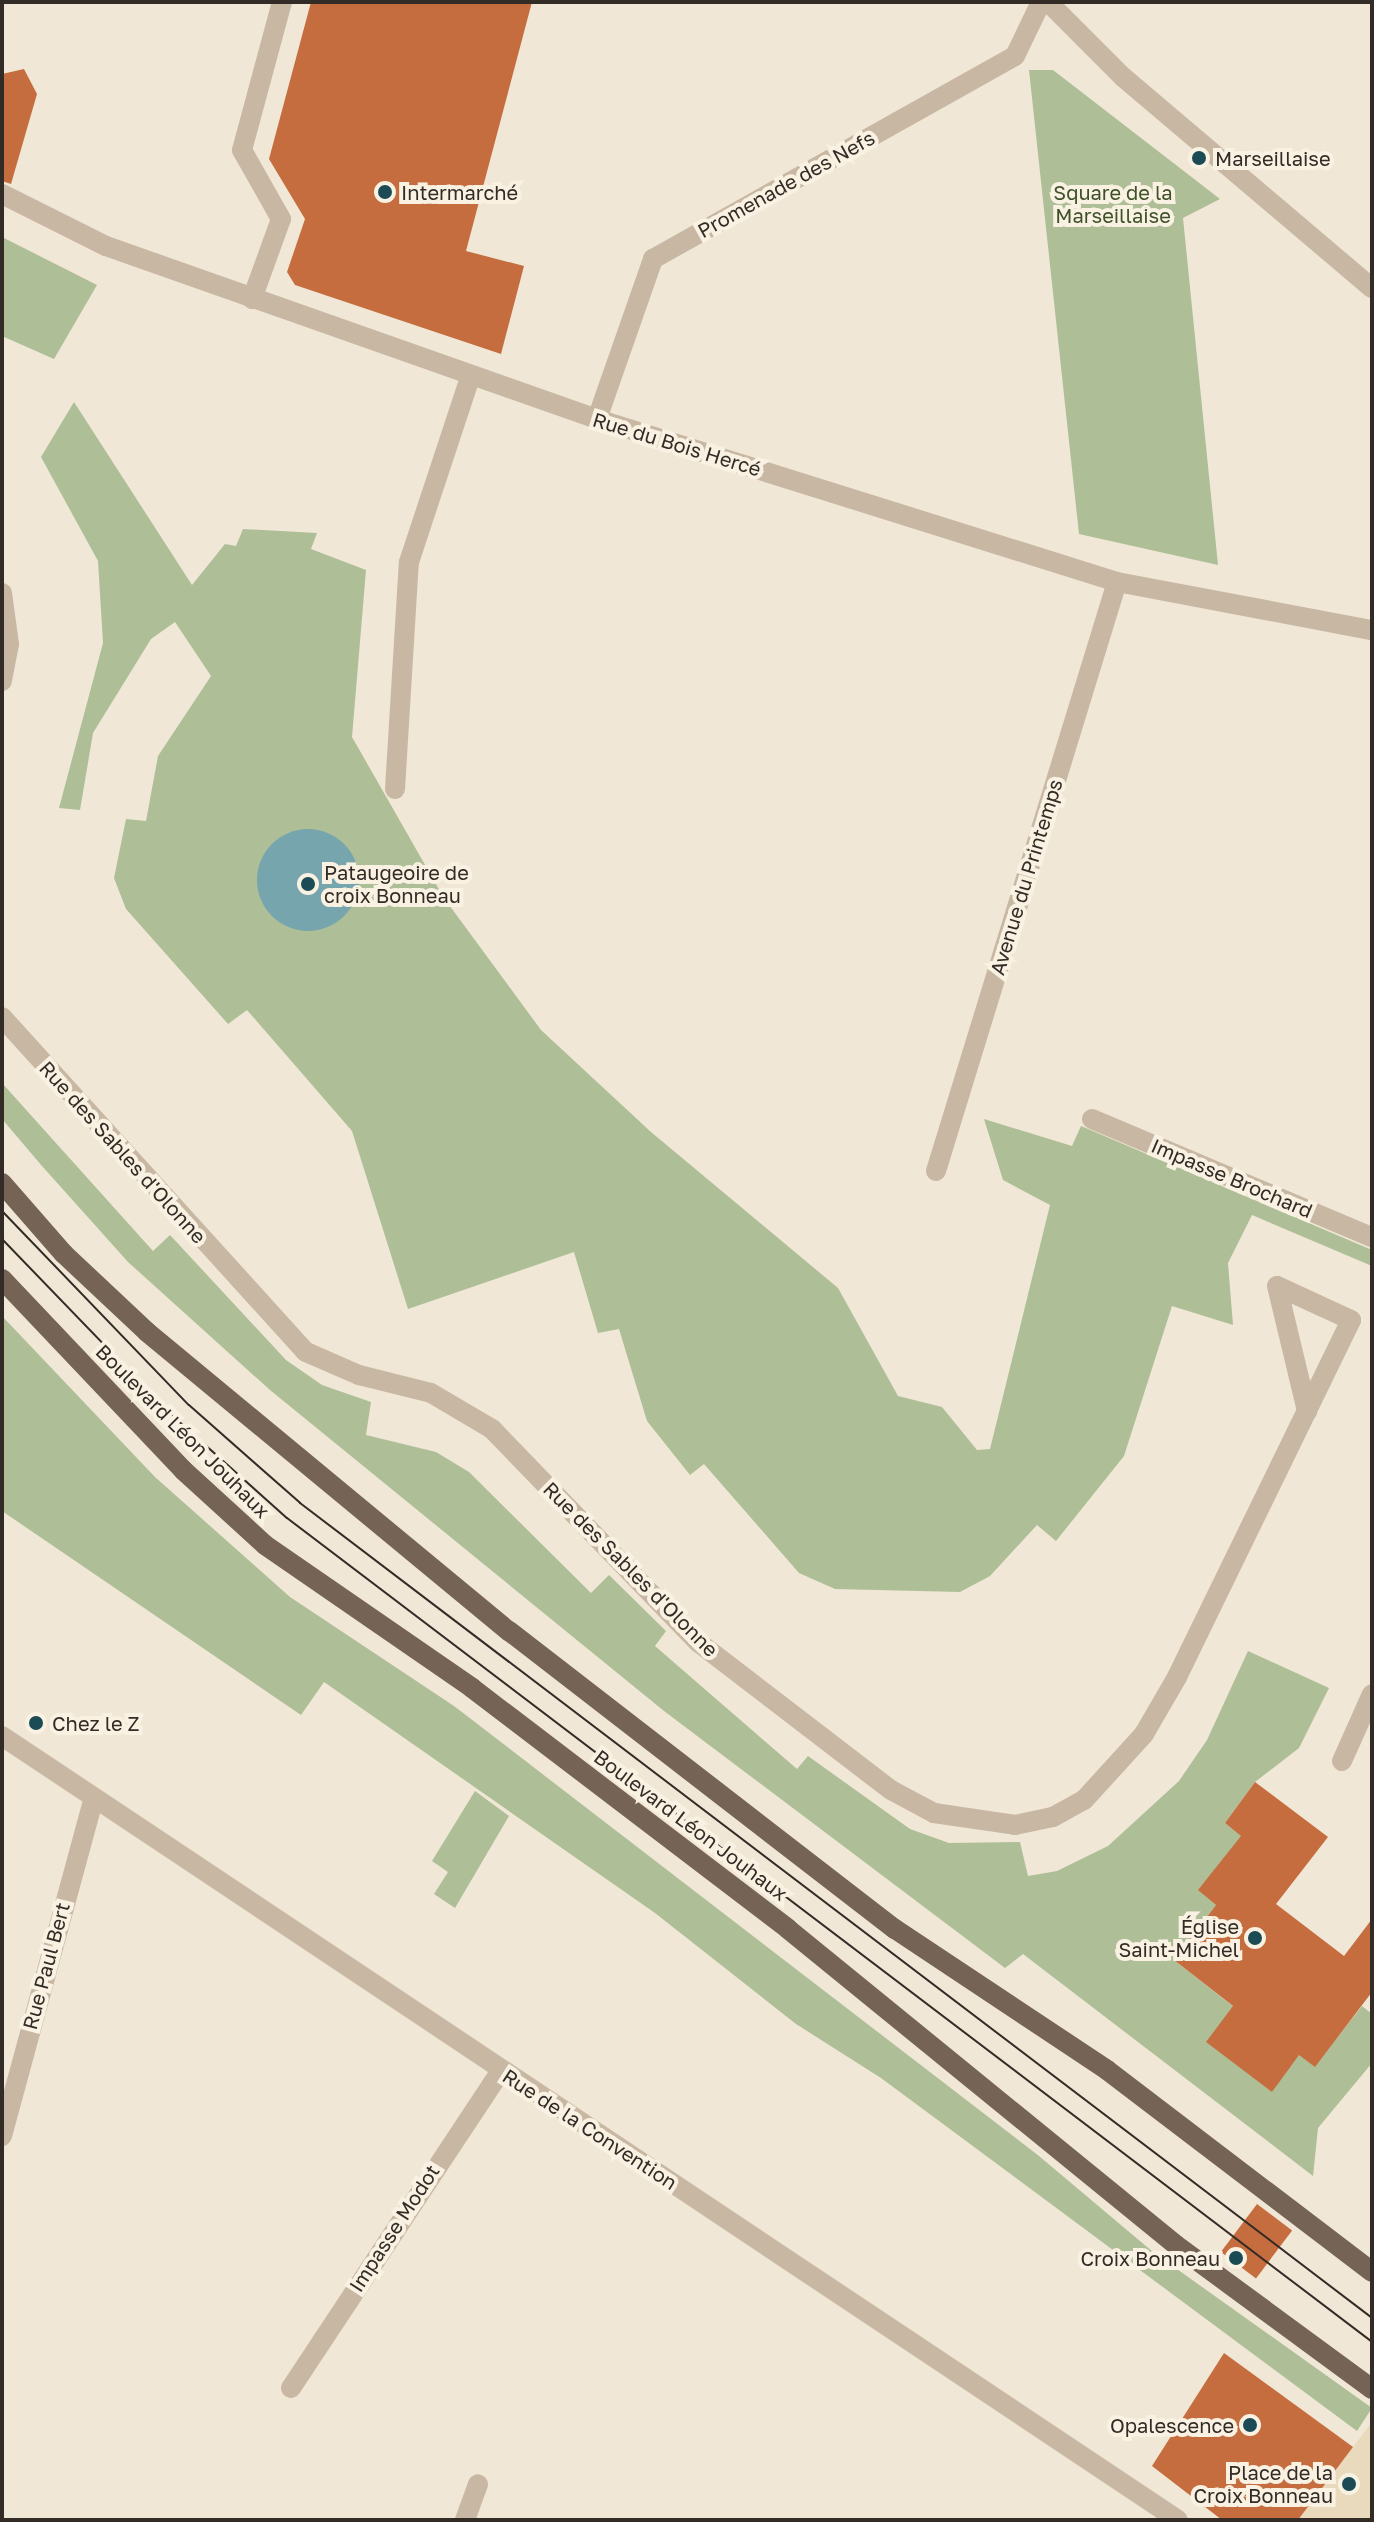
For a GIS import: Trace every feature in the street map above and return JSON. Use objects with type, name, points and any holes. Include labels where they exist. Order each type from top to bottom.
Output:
[{"type":"main road","name":"Boulevard Léon Jouhaux","points":[[2,1183],[64,1254],[147,1332],[509,1631],[895,1929],[1107,2070],[1372,2272]]},
{"type":"main road","name":"Boulevard Léon Jouhaux","points":[[2,1279],[143,1429],[265,1545],[472,1688],[831,1963],[1187,2254],[1372,2389]]},
{"type":"street","points":[[252,299],[281,219],[242,150],[282,2]]},
{"type":"street","name":"Promenade des Nefs","points":[[597,419],[653,259],[1015,56],[1041,2]]},
{"type":"street","points":[[1048,2],[1123,77],[1372,288]]},
{"type":"street","name":"Rue du Bois Hercé","points":[[2,194],[106,246],[470,378],[597,419],[1117,582],[1372,630]]},
{"type":"street","points":[[395,789],[409,562],[470,378]]},
{"type":"street","name":"Avenue du Printemps","points":[[936,1171],[1117,582]]},
{"type":"street","points":[[2,593],[9,644],[2,681]]},
{"type":"street","name":"Rue des Sables d'Olonne","points":[[2,1017],[306,1352],[359,1375],[431,1393],[492,1429],[698,1642],[891,1790],[934,1813],[1015,1825],[1053,1817],[1084,1800],[1115,1770],[1177,1677],[1307,1411],[1351,1320],[1277,1286],[1307,1411]]},
{"type":"street","name":"Impasse Brochard","points":[[1092,1119],[1372,1237]]},
{"type":"street","points":[[1342,1761],[1372,1694]]},
{"type":"street","name":"Rue de la Convention","points":[[2,1736],[1178,2520]]},
{"type":"street","name":"Rue Paul Bert","points":[[2,2136],[94,1798]]},
{"type":"street","name":"Impasse Modot","points":[[291,2388],[501,2071]]},
{"type":"street","points":[[465,2520],[478,2484]]},
{"type":"green space","name":"Square de la Marseillaise","points":[[1029,70],[1053,70],[1220,199],[1183,218],[1218,565],[1079,534]]},
{"type":"green space","points":[[2,237],[97,285],[54,359],[2,336]]},
{"type":"green space","points":[[74,402],[192,585],[225,544],[236,546],[243,529],[317,533],[311,549],[366,570],[352,737],[444,898],[541,1030],[651,1132],[838,1288],[898,1396],[942,1407],[977,1450],[990,1449],[1050,1205],[1003,1180],[984,1119],[1072,1146],[1081,1126],[1372,1250],[1372,1266],[1252,1215],[1228,1263],[1233,1325],[1172,1306],[1124,1456],[1056,1541],[1037,1525],[990,1576],[960,1592],[835,1589],[799,1573],[704,1464],[690,1475],[647,1421],[619,1329],[598,1333],[574,1252],[408,1309],[352,1131],[247,1010],[228,1024],[126,909],[114,878],[126,819],[146,821],[158,756],[211,676],[175,622],[151,639],[93,733],[80,810],[59,808],[103,643],[98,561],[41,457]]},
{"type":"green space","points":[[2,1083],[153,1251],[170,1235],[286,1360],[322,1385],[371,1402],[366,1435],[436,1452],[469,1472],[591,1593],[609,1575],[666,1631],[655,1646],[797,1769],[808,1756],[910,1829],[949,1843],[1020,1842],[1028,1876],[1057,1871],[1108,1846],[1179,1781],[1207,1740],[1248,1651],[1329,1688],[1299,1748],[1255,1782],[1225,1823],[1253,1845],[1199,1890],[1216,1905],[1174,1960],[1235,2008],[1272,2092],[1297,2053],[1315,2066],[1362,2006],[1372,2014],[1372,2063],[1318,2128],[1313,2176],[1023,1954],[1005,1968],[664,1711],[270,1390],[128,1262],[42,1166],[2,1119]]},
{"type":"green space","points":[[2,1316],[155,1477],[290,1597],[454,1706],[1039,2156],[1153,2252],[1372,2408],[1357,2431],[881,2078],[796,2024],[655,1913],[324,1682],[301,1715],[2,1511]]},
{"type":"green space","points":[[475,1791],[509,1816],[455,1908],[434,1894],[448,1872],[432,1861]]},
{"type":"shaded area","name":"Place de la Croix Bonneau","points":[[1372,2422],[1372,2520],[1298,2520],[1353,2447]]},
{"type":"water","name":"Pataugeoire de croix Bonneau","points":[[308,829],[327,833],[344,844],[355,861],[359,880],[355,899],[344,916],[327,927],[308,931],[289,927],[272,916],[261,899],[257,880],[261,861],[272,844],[289,833]]},
{"type":"building","name":"Intermarché","points":[[311,2],[532,2],[466,251],[524,266],[501,354],[295,285],[287,272],[305,219],[269,159]]},
{"type":"building","points":[[24,69],[37,94],[11,184],[2,181],[2,74]]},
{"type":"building","name":"Église Saint-Michel","points":[[1255,1782],[1328,1837],[1276,1904],[1344,1956],[1372,1919],[1372,1992],[1315,2067],[1299,2055],[1272,2092],[1206,2042],[1233,2006],[1174,1960],[1216,1905],[1198,1890],[1241,1836],[1225,1823]]},
{"type":"building","points":[[1257,2204],[1292,2230],[1256,2278],[1221,2252]]},
{"type":"building","name":"Opalescence","points":[[1224,2353],[1353,2447],[1298,2520],[1222,2520],[1152,2466]]},
{"type":"tram line","points":[[2,1211],[189,1405],[300,1503],[1372,2318]]},
{"type":"tram line","points":[[2,1239],[175,1418],[287,1518],[1372,2342]]},
{"type":"place","name":"Marseillaise","points":[[1199,158]]},
{"type":"place","name":"Intermarché","points":[[385,192]]},
{"type":"place","name":"Pataugeoire de croix Bonneau","points":[[308,884]]},
{"type":"place","name":"Chez le Z","points":[[36,1723]]},
{"type":"place","name":"Église Saint-Michel","points":[[1255,1938]]},
{"type":"place","name":"Croix Bonneau","points":[[1236,2258]]},
{"type":"place","name":"Opalescence","points":[[1250,2425]]},
{"type":"place","name":"Place de la Croix Bonneau","points":[[1349,2484]]}]
